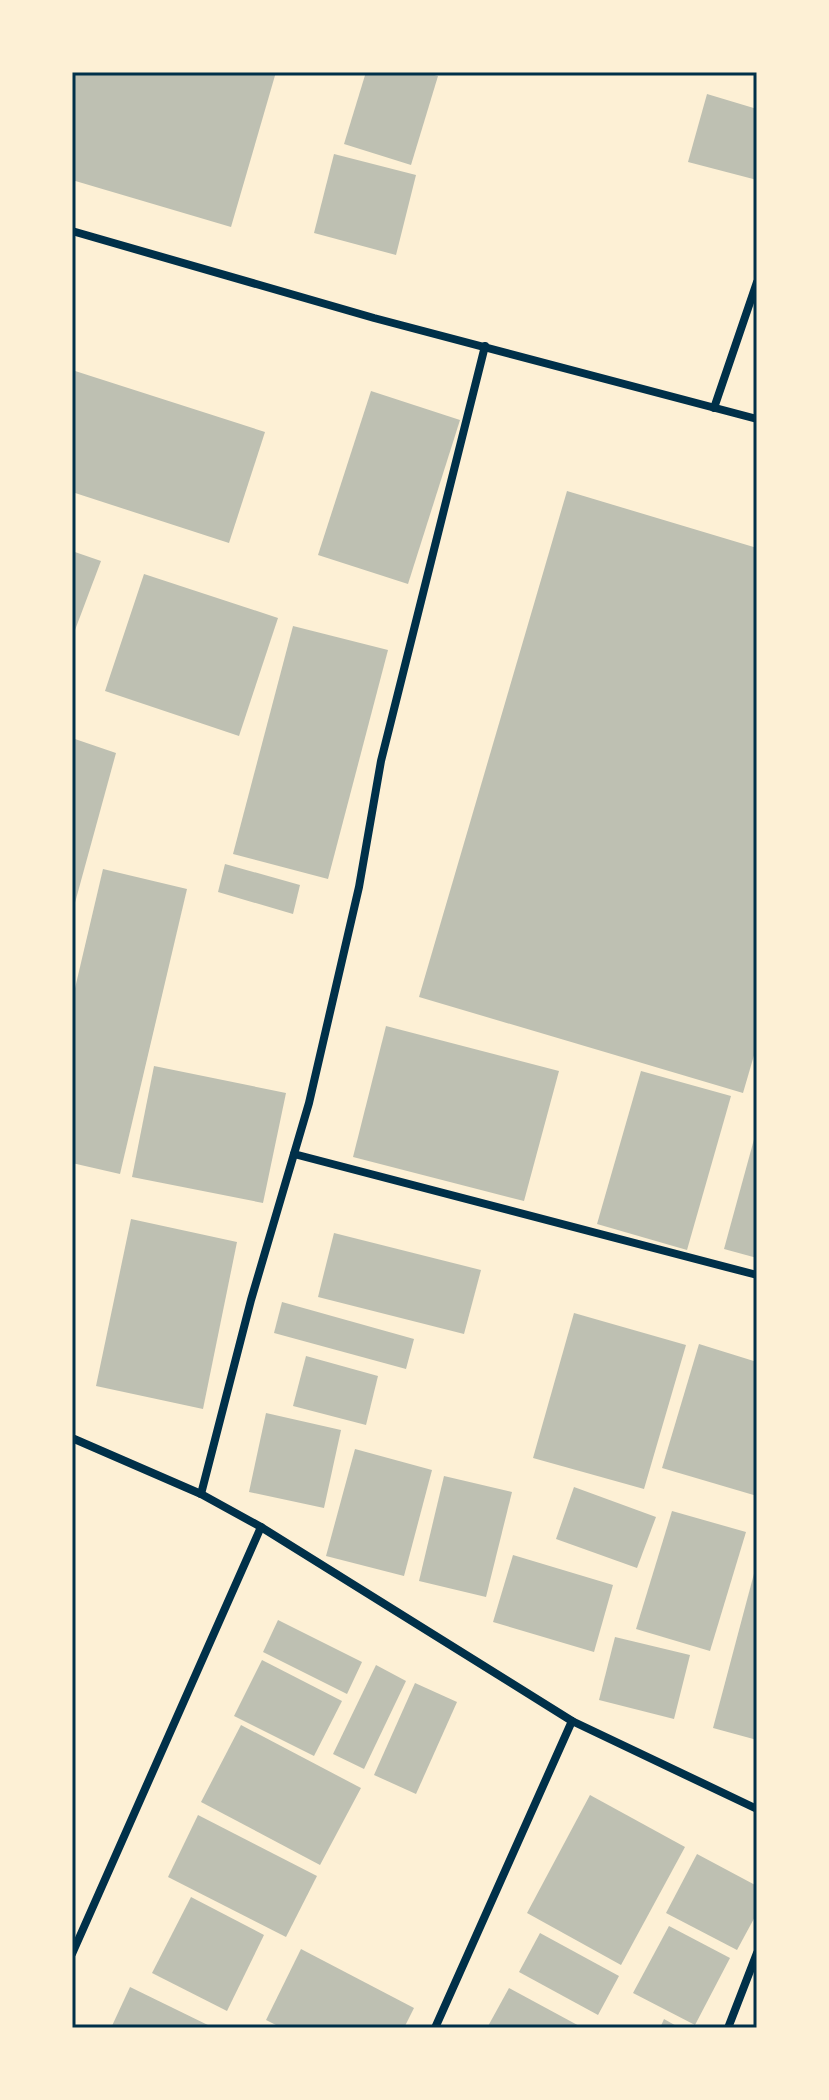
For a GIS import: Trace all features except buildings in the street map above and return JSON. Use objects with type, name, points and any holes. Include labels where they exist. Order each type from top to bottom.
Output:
[{"type":"street","points":[[72,231],[374,318],[757,419]]},
{"type":"street","points":[[714,408],[757,282]]},
{"type":"street","points":[[201,1494],[251,1300],[309,1103],[359,887],[381,761],[485,346]]},
{"type":"street","points":[[294,1154],[757,1275]]},
{"type":"street","points":[[72,1438],[201,1494],[261,1527],[572,1721],[757,1809]]},
{"type":"street","points":[[72,1954],[261,1527]]},
{"type":"street","points":[[435,2028],[572,1721]]},
{"type":"street","points":[[728,2028],[757,1953]]}]
